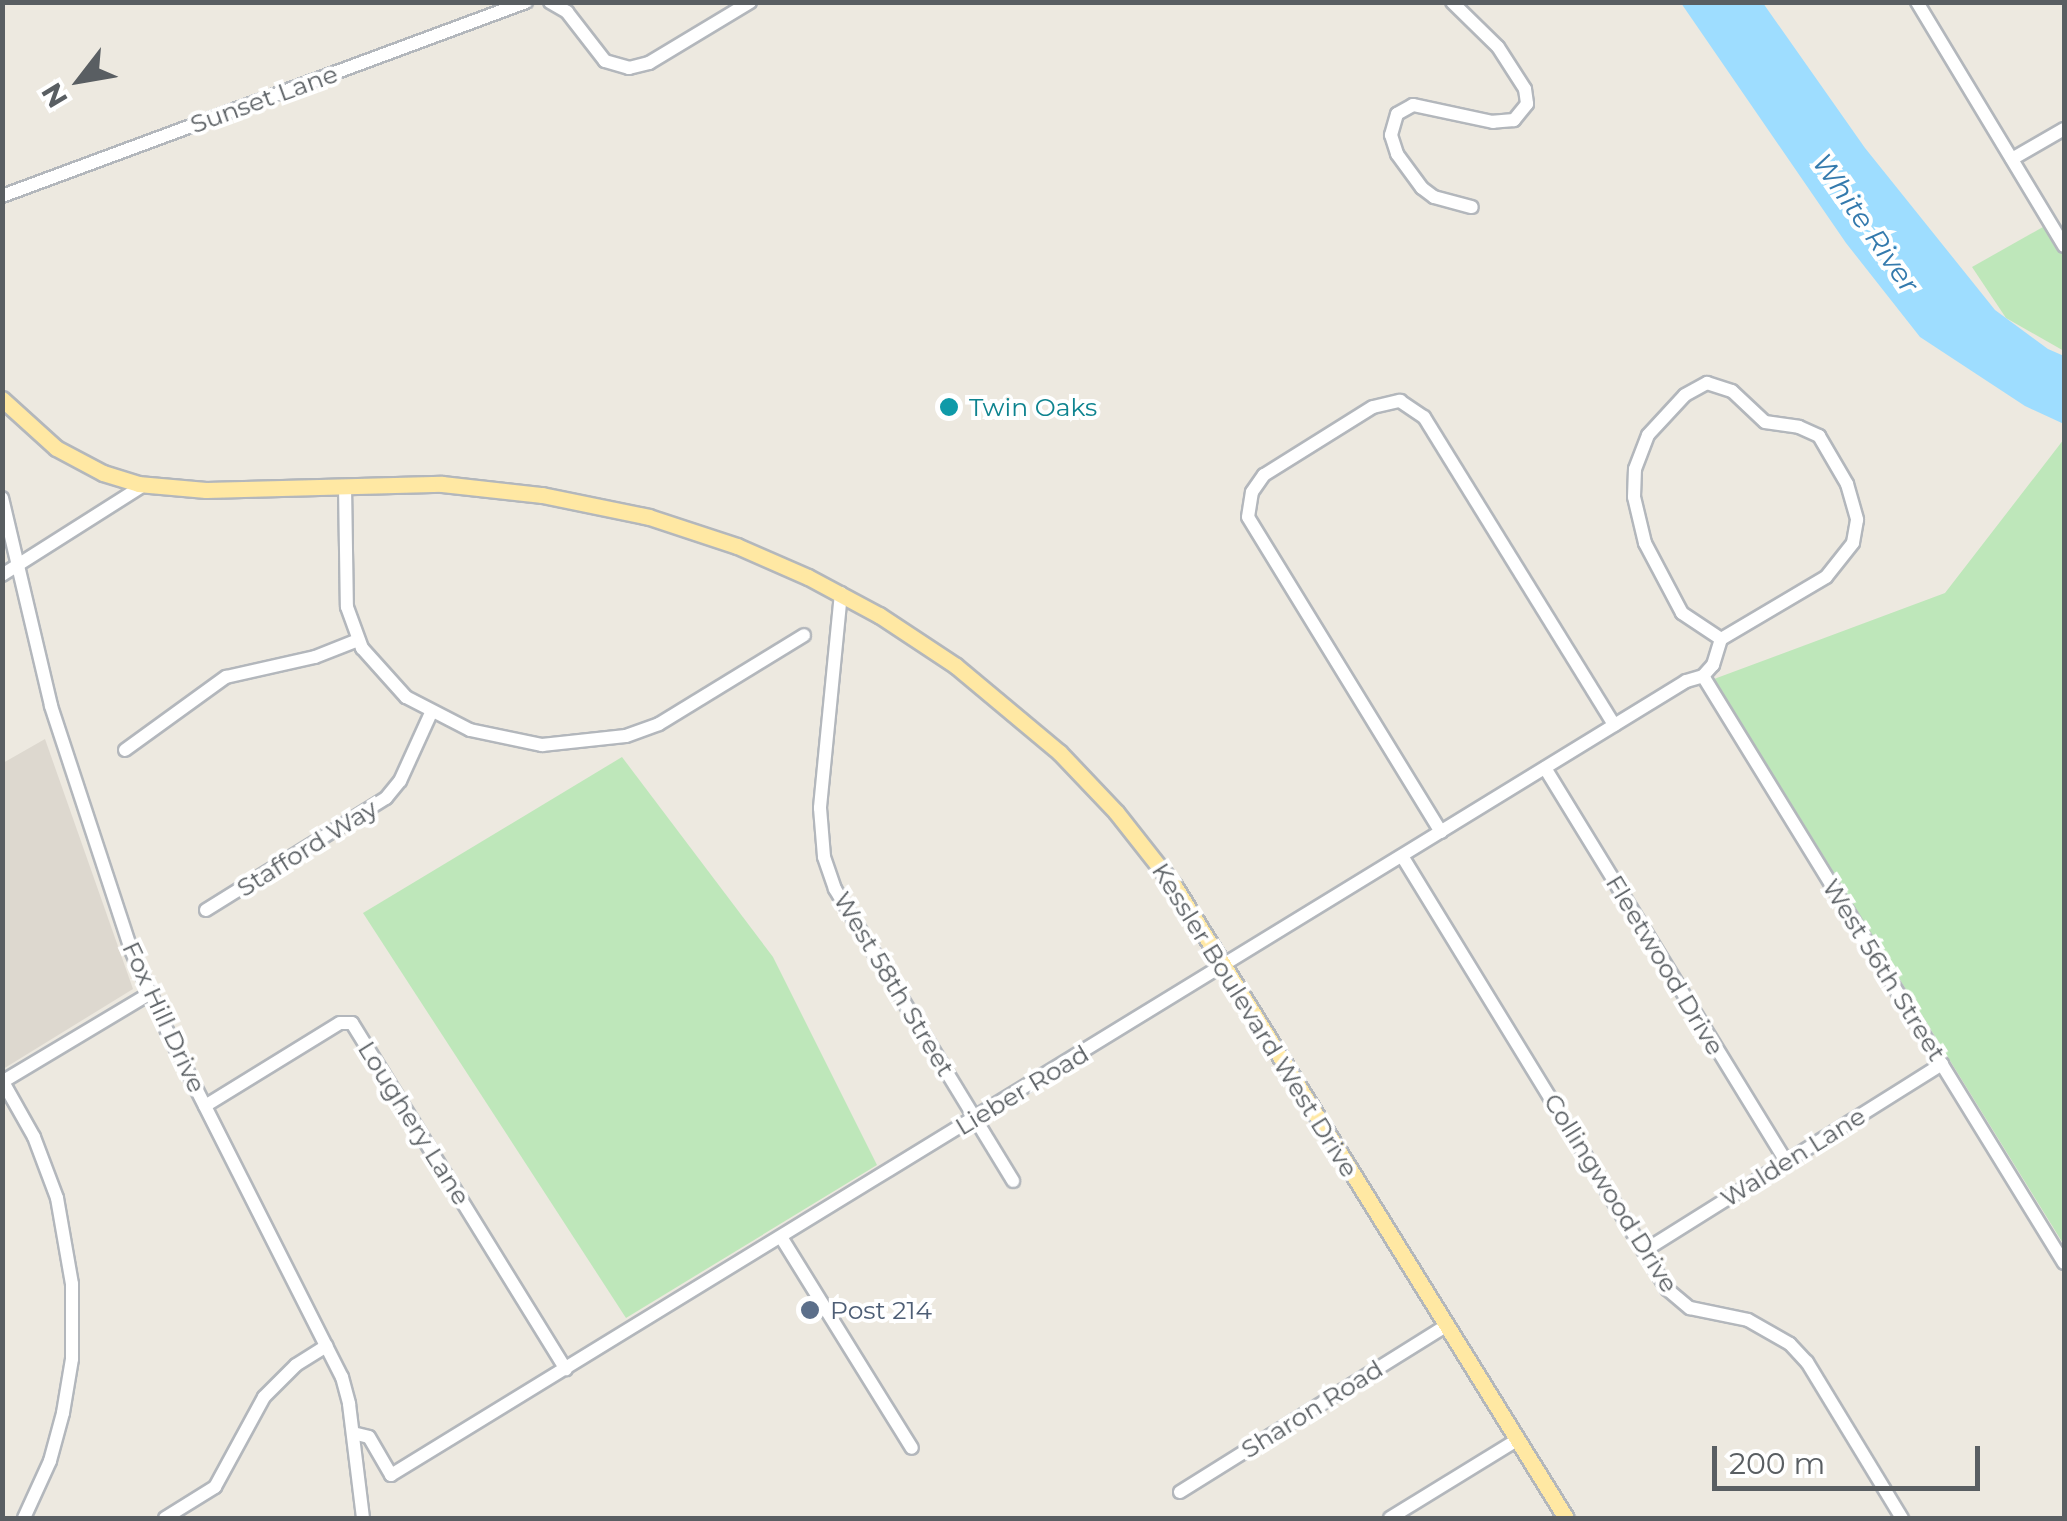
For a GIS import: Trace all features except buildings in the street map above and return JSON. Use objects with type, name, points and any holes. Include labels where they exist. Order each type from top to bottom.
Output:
[{"type":"main road","name":"Kessler Boulevard West Drive","points":[[2,399],[56,448],[103,473],[144,484],[192,490],[488,488],[612,508],[737,546],[841,594],[971,677],[1059,752],[1137,838],[1226,965],[1566,1518]]},
{"type":"street","name":"Sunset Lane","points":[[2,196],[526,2]]},
{"type":"street","points":[[550,2],[568,12],[605,61],[632,68],[649,63],[750,2]]},
{"type":"street","points":[[1452,2],[1498,47],[1525,90],[1527,104],[1514,120],[1493,122],[1413,105],[1397,114],[1392,134],[1396,154],[1422,188],[1434,197],[1472,206]]},
{"type":"street","points":[[1917,2],[2064,246]]},
{"type":"street","points":[[2012,159],[2064,129]]},
{"type":"street","points":[[1703,676],[1712,668],[1721,640],[1826,576],[1853,543],[1857,520],[1847,484],[1819,436],[1799,427],[1765,422],[1732,391],[1707,383],[1685,395],[1648,436],[1635,469],[1634,497],[1647,548],[1682,613],[1721,640]]},
{"type":"street","points":[[1440,832],[1250,525],[1250,496],[1264,475],[1379,404],[1408,404],[1424,417],[1614,725]]},
{"type":"street","points":[[2,574],[144,484]]},
{"type":"street","points":[[345,486],[348,607],[358,640],[396,688],[432,713],[470,730],[518,742],[573,745],[609,740],[659,724],[804,635]]},
{"type":"street","name":"Fox Hill Drive","points":[[2,498],[51,706],[148,994],[342,1377],[363,1518]]},
{"type":"street","name":"West 58th Street","points":[[841,594],[820,808],[824,857],[835,888],[1013,1181]]},
{"type":"street","points":[[125,750],[226,676],[311,658],[358,640]]},
{"type":"street","name":"Lieber Road","points":[[353,1433],[369,1437],[391,1474],[1686,680],[1703,676]]},
{"type":"street","name":"West 56th Street","points":[[1703,676],[2064,1263]]},
{"type":"street","name":"Stafford Way","points":[[206,910],[386,798],[400,781],[432,713]]},
{"type":"street","name":"Fleetwood Drive","points":[[1544,768],[1786,1162]]},
{"type":"street","name":"Collingwood Drive","points":[[1402,856],[1644,1251],[1679,1301],[1698,1311],[1756,1322],[1790,1344],[1806,1362],[1902,1518]]},
{"type":"street","points":[[24,1518],[50,1461],[63,1413],[72,1359],[72,1284],[57,1198],[34,1138],[3,1082],[148,994]]},
{"type":"street","name":"Loughery Lane","points":[[204,1106],[342,1022],[352,1024],[566,1369]]},
{"type":"street","name":"Walden Lane","points":[[1644,1251],[1942,1064]]},
{"type":"street","points":[[781,1237],[912,1448]]},
{"type":"street","name":"Sharon Road","points":[[1180,1492],[1446,1326]]},
{"type":"street","points":[[165,1518],[215,1487],[264,1397],[296,1365],[326,1346]]},
{"type":"street","points":[[1390,1518],[1517,1440]]},
{"type":"shaded area","points":[[45,739],[133,989],[3,1069],[3,763]]},
{"type":"green space","points":[[2050,223],[2064,246],[2064,351],[2006,318],[1972,267]]},
{"type":"green space","points":[[2064,439],[2064,1245],[1714,679],[1945,593]]},
{"type":"green space","points":[[622,757],[773,957],[877,1165],[626,1318],[363,913]]},
{"type":"water","name":"White River","points":[[1681,3],[1763,3],[1865,148],[1995,310],[2048,349],[2064,356],[2064,424],[2025,406],[1920,337],[1846,243]]},
{"type":"place","name":"Twin Oaks","points":[[949,407]]},
{"type":"place","name":"Post 214","points":[[810,1310]]}]
